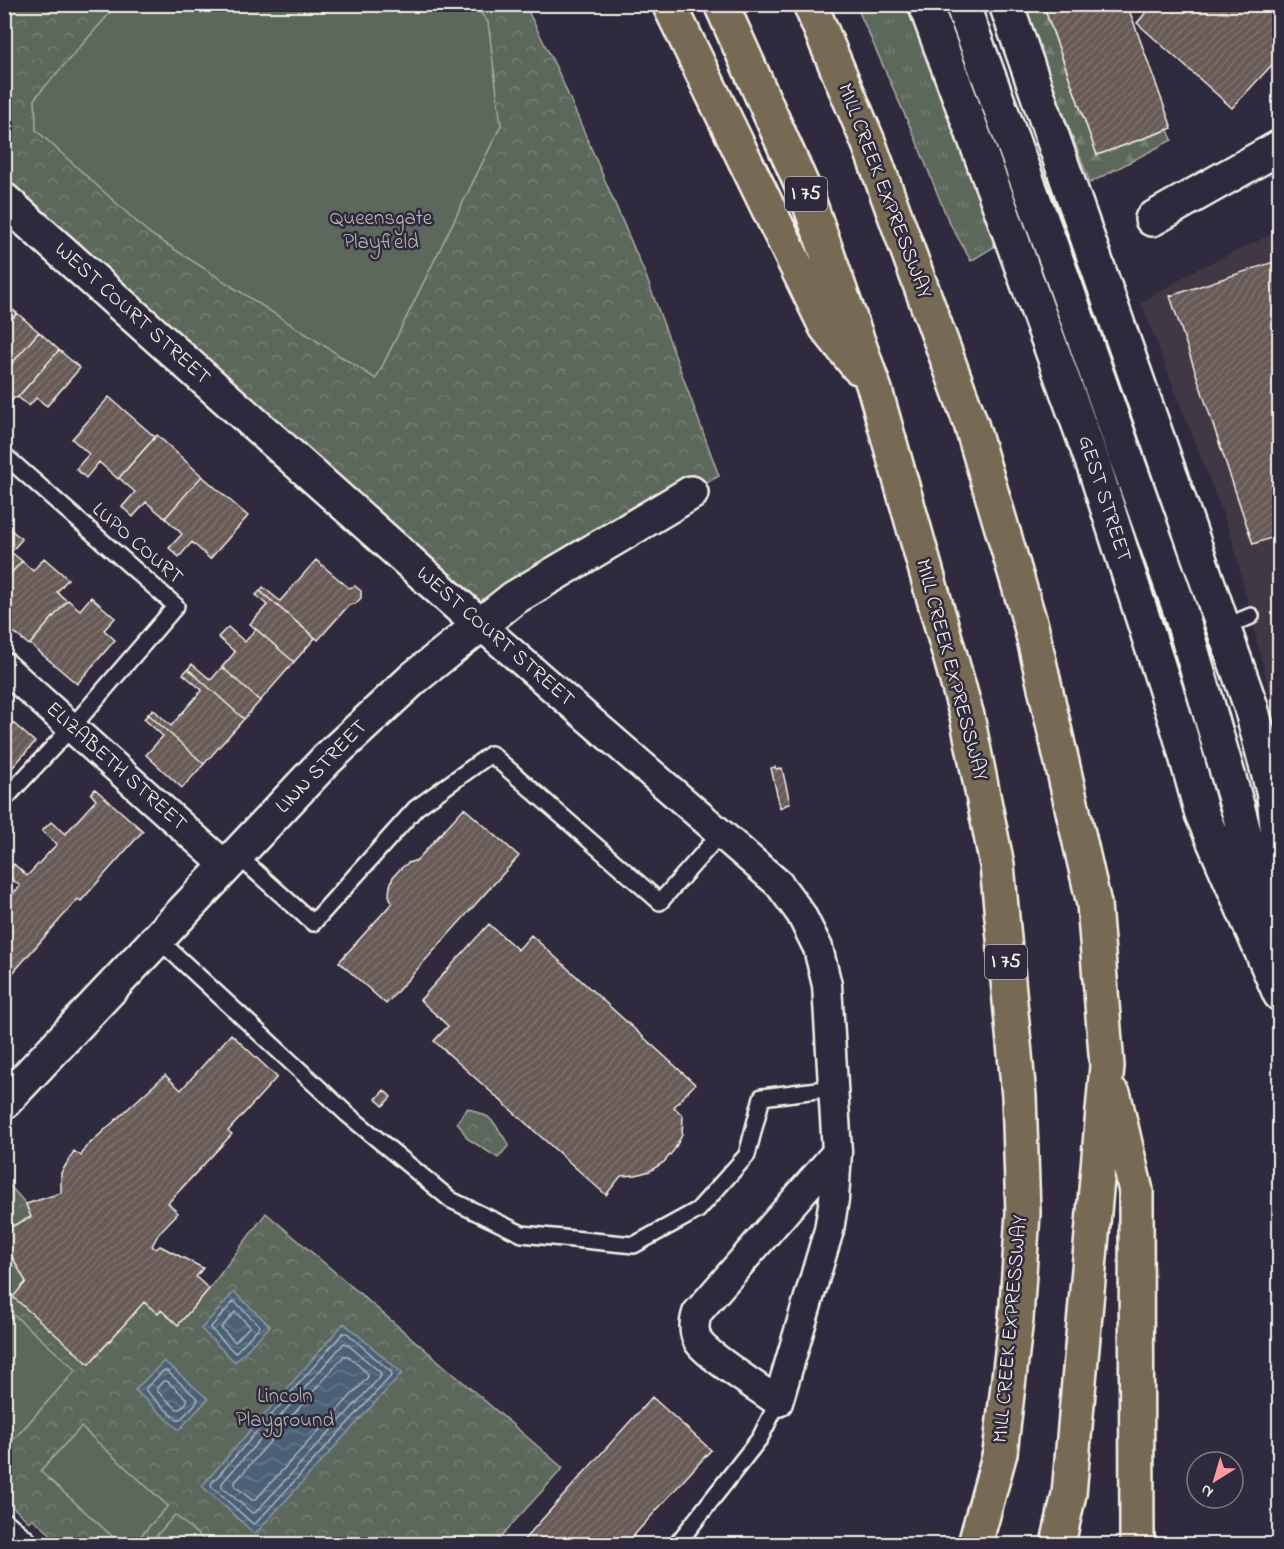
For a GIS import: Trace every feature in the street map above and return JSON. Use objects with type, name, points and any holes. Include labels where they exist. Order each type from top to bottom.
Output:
[{"type":"highway","points":[[669,4],[826,327],[875,390]]},
{"type":"highway","name":"MILL CREEK EXPRESSWAY","points":[[721,4],[808,199],[875,390],[969,727],[997,865],[1018,1084],[1023,1213],[1016,1319],[1000,1453],[975,1545]]},
{"type":"highway","name":"MILL CREEK EXPRESSWAY","points":[[815,10],[869,144],[971,424],[1031,626],[1094,904],[1107,1066],[1069,1494],[1058,1545]]},
{"type":"highway","points":[[1107,1066],[1136,1191],[1137,1545]]},
{"type":"street","name":"GEST STREET","points":[[925,4],[1094,466],[1180,734],[1202,814],[1280,994]]},
{"type":"street","points":[[962,4],[1179,607],[1238,809],[1280,971]]},
{"type":"street","points":[[1006,4],[1237,622],[1251,707],[1274,795],[1280,860]]},
{"type":"street","points":[[1152,219],[1280,147]]},
{"type":"street","name":"WEST COURT STREET","points":[[4,200],[479,624],[778,884],[801,914],[818,948],[827,985],[837,1152],[834,1199],[829,1230],[778,1402]]},
{"type":"street","name":"LINN STREET","points":[[7,1093],[158,939],[327,759],[365,723],[479,624],[514,598],[691,493]]},
{"type":"street","name":"ELIZABETH STREET","points":[[4,667],[232,861]]},
{"type":"street","points":[[778,1402],[704,1348],[695,1332],[694,1322],[697,1313],[837,1152]]},
{"type":"street","points":[[4,1528],[22,1545]]},
{"type":"lane","name":"LUPO COURT","points":[[4,455],[176,606],[72,727]]},
{"type":"lane","points":[[4,800],[72,727]]},
{"type":"lane","points":[[232,861],[313,923],[416,808],[491,754],[660,902],[721,833]]},
{"type":"lane","points":[[158,939],[347,1113],[451,1200],[522,1234],[634,1245],[698,1210],[747,1155],[762,1097],[833,1089]]},
{"type":"lane","points":[[677,1545],[760,1438],[778,1402]]},
{"type":"shaded area","points":[[1279,231],[1279,732],[1232,538],[1141,303],[1193,271]]},
{"type":"green space","points":[[473,4],[488,22],[501,125],[376,379],[149,233],[36,130],[35,98],[117,5]]},
{"type":"green space","name":"Queensgate Playfield","points":[[5,5],[525,5],[558,71],[646,276],[719,476],[629,528],[479,624],[5,200]]},
{"type":"green space","points":[[856,5],[908,5],[997,245],[971,261],[948,220],[916,140]]},
{"type":"green space","points":[[1022,5],[1043,5],[1097,155],[1168,130],[1172,140],[1090,183]]},
{"type":"green space","points":[[468,1108],[488,1117],[509,1145],[498,1158],[468,1139],[457,1122]]},
{"type":"green space","points":[[5,1180],[26,1204],[31,1217],[5,1230]]},
{"type":"green space","name":"Lincoln Playground","points":[[266,1213],[563,1468],[494,1544],[62,1544],[32,1518],[29,1522],[5,1500],[4,1242],[26,1282],[14,1297],[89,1364],[144,1302],[158,1314],[161,1310],[178,1325],[209,1289]]},
{"type":"green space","points":[[14,1315],[76,1370],[5,1449],[5,1325]]},
{"type":"green space","points":[[81,1427],[168,1506],[133,1544],[121,1544],[40,1471]]},
{"type":"green space","points":[[175,1515],[209,1544],[149,1544]]},
{"type":"water","points":[[234,1292],[270,1326],[235,1362],[201,1329]]},
{"type":"water","points":[[344,1323],[402,1373],[255,1534],[202,1486]]},
{"type":"water","points":[[164,1361],[208,1399],[179,1430],[135,1390]]},
{"type":"building","points":[[1043,4],[1127,4],[1172,128],[1097,155]]},
{"type":"building","points":[[1153,4],[1280,4],[1280,56],[1232,108],[1137,23]]},
{"type":"building","points":[[1280,260],[1280,535],[1253,544],[1170,296]]},
{"type":"building","points":[[4,303],[17,313],[4,328]]},
{"type":"building","points":[[17,313],[39,332],[6,370],[4,328]]},
{"type":"building","points":[[39,332],[59,350],[9,404],[4,400],[4,372]]},
{"type":"building","points":[[59,350],[80,368],[47,406],[36,398],[29,406],[18,397]]},
{"type":"building","points":[[109,397],[155,437],[118,479],[99,462],[86,478],[76,469],[89,454],[72,439]]},
{"type":"building","points":[[157,435],[202,476],[165,518],[146,502],[133,517],[122,507],[135,492],[119,478]]},
{"type":"building","points":[[202,476],[248,516],[210,559],[192,542],[179,557],[169,548],[182,534],[165,518]]},
{"type":"building","points":[[4,524],[22,539],[11,552],[22,561],[4,581]]},
{"type":"building","points":[[44,558],[68,579],[57,592],[67,601],[29,645],[4,624],[4,581],[22,561],[33,571]]},
{"type":"building","points":[[316,560],[349,588],[355,586],[361,591],[361,598],[355,604],[349,605],[318,640],[260,591],[263,587],[280,601]]},
{"type":"building","points":[[260,591],[315,638],[294,662],[250,624],[267,605],[256,595]]},
{"type":"building","points":[[91,597],[115,618],[104,630],[115,640],[77,684],[30,644],[68,600],[80,610]]},
{"type":"building","points":[[228,627],[245,642],[256,629],[294,662],[260,701],[222,667],[235,652],[218,637]]},
{"type":"building","points":[[192,664],[211,680],[222,667],[260,701],[244,719],[188,669]]},
{"type":"building","points":[[188,669],[244,719],[204,764],[148,714],[153,709],[171,726],[202,690],[183,674]]},
{"type":"building","points":[[148,714],[204,764],[182,788],[146,755],[163,736],[144,719]]},
{"type":"building","points":[[12,722],[35,742],[4,777],[4,730]]},
{"type":"building","points":[[771,768],[776,769],[782,768],[790,803],[780,808]]},
{"type":"building","points":[[95,789],[143,831],[81,901],[78,899],[4,985],[4,902],[20,886],[6,874],[14,864],[27,876],[57,844],[42,831],[51,822],[65,834],[96,800],[91,794]]},
{"type":"building","points":[[464,808],[519,856],[386,1004],[339,962],[392,903],[389,895],[393,877],[408,863],[417,860]]},
{"type":"building","points":[[489,924],[518,950],[531,935],[695,1084],[674,1107],[683,1116],[682,1135],[664,1162],[650,1171],[621,1176],[606,1195],[434,1041],[448,1026],[420,1000]]},
{"type":"building","points":[[231,1034],[277,1077],[228,1131],[232,1134],[168,1203],[178,1213],[159,1233],[152,1246],[156,1249],[160,1246],[203,1268],[196,1277],[209,1289],[178,1325],[161,1310],[158,1314],[144,1302],[89,1364],[13,1297],[26,1282],[4,1242],[4,1230],[31,1217],[26,1204],[61,1193],[61,1173],[74,1151],[81,1156],[85,1148],[165,1075],[181,1090]]},
{"type":"building","points":[[384,1090],[391,1097],[383,1106],[376,1099]]},
{"type":"building","points":[[652,1397],[711,1450],[626,1544],[520,1544]]}]
